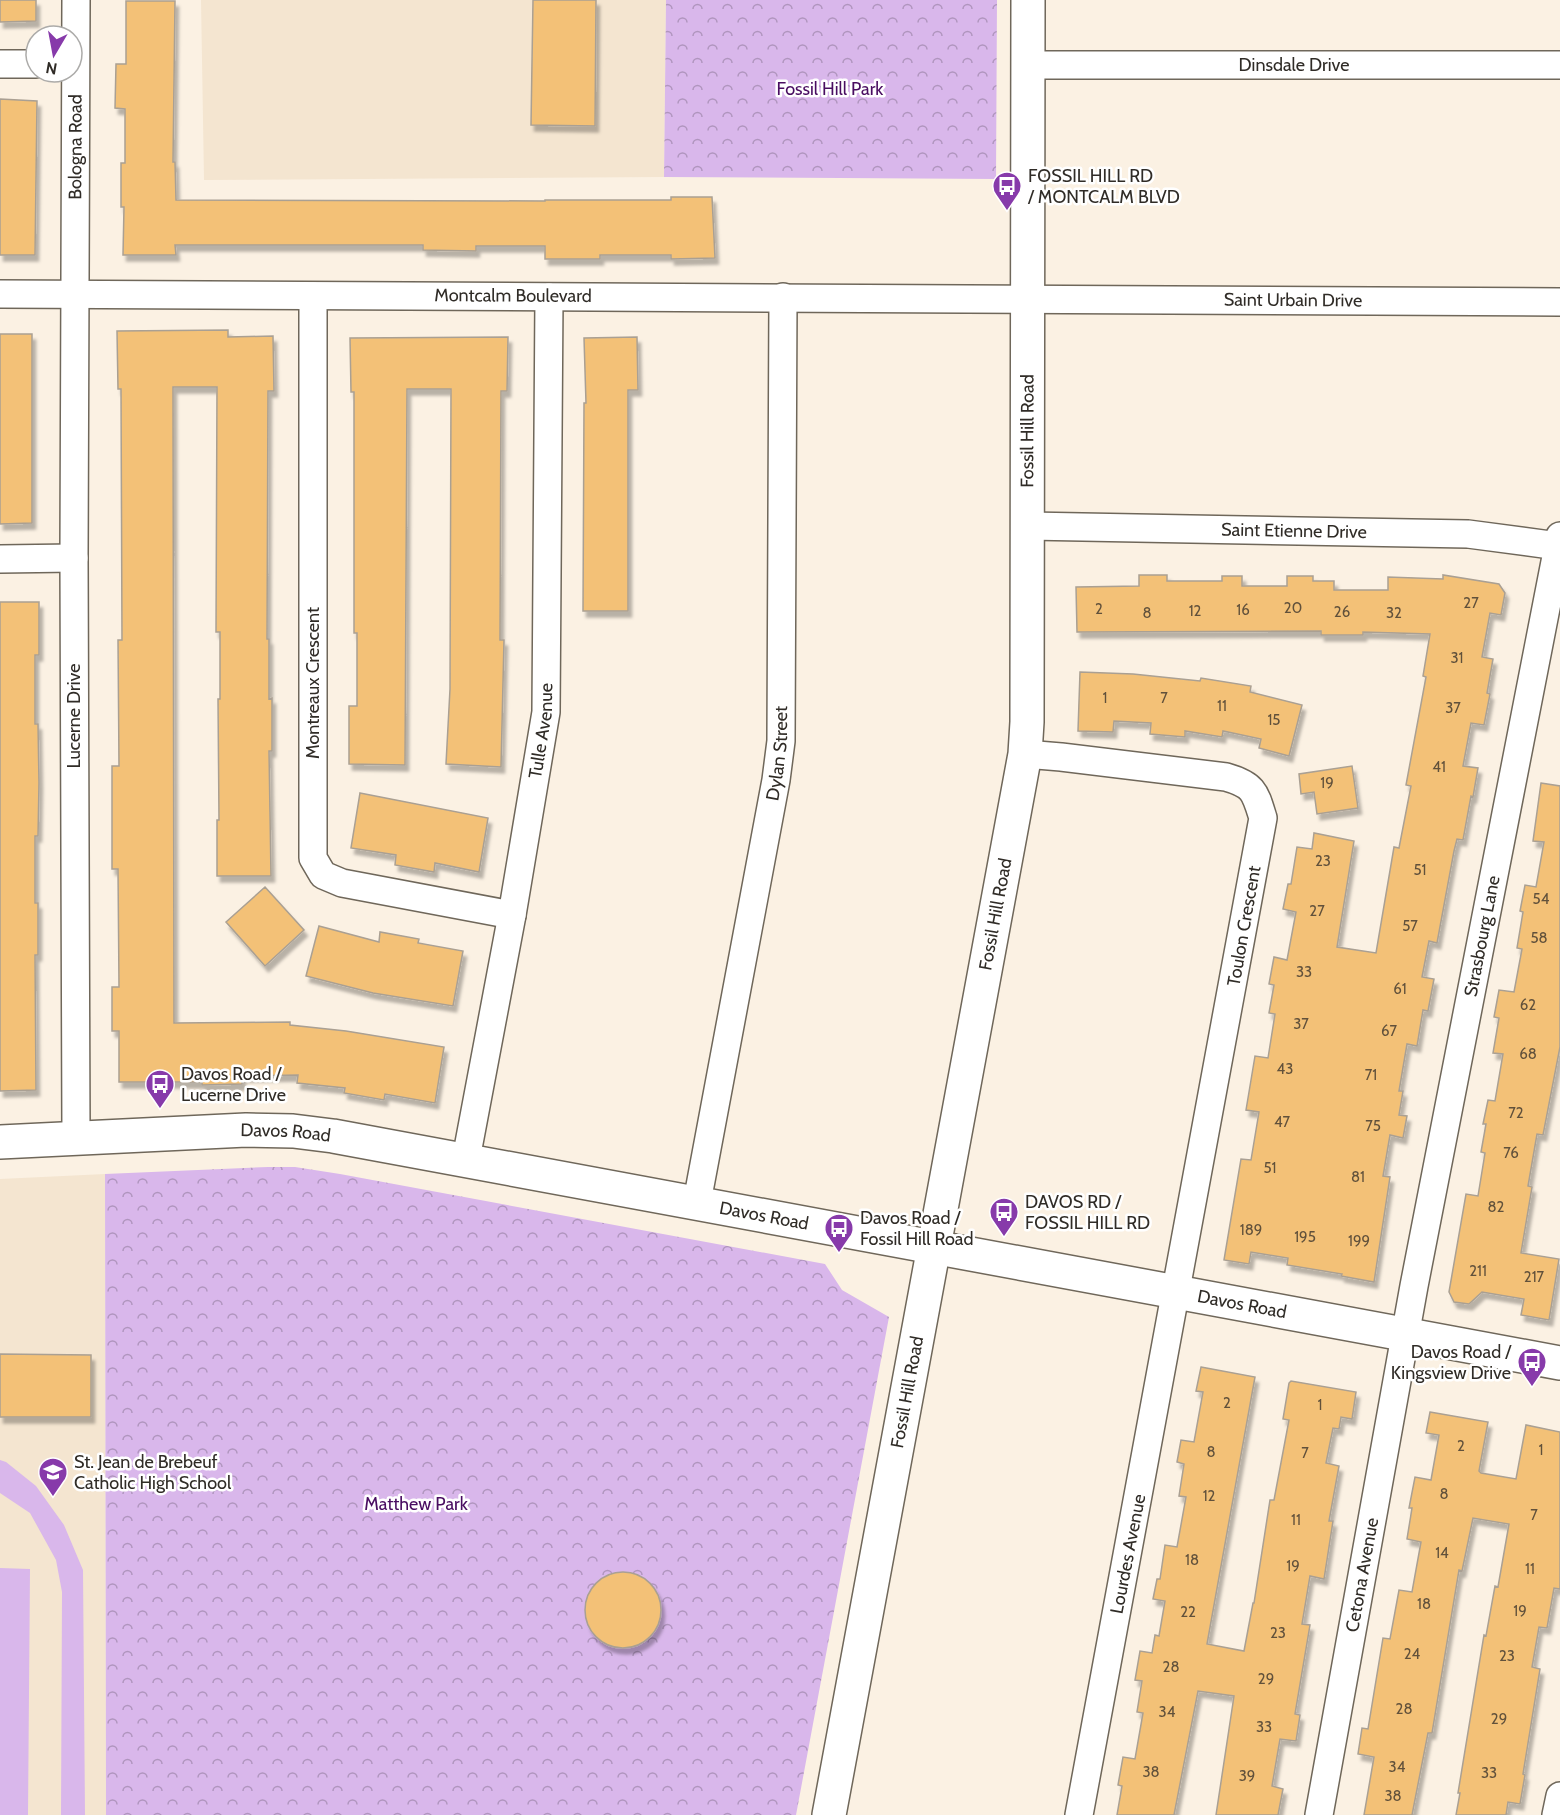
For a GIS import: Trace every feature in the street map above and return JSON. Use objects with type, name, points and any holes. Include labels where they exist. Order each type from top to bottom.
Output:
[{"type":"street","name":"Bologna Road","points":[[75,24],[76,0]]},
{"type":"street","name":"Fossil Hill Road","points":[[829,1815],[1025,754],[1028,526],[1028,0]]},
{"type":"street","points":[[0,64],[24,64]]},
{"type":"street","name":"Dinsdale Drive","points":[[1028,65],[1560,65]]},
{"type":"street","name":"Bologna Road","points":[[74,84],[75,294]]},
{"type":"street","name":"Montcalm Boulevard","points":[[0,294],[1027,297]]},
{"type":"street","name":"Lucerne Drive","points":[[75,294],[76,1137]]},
{"type":"street","name":"Montreaux Crescent","points":[[313,296],[313,858],[323,875],[342,883],[512,915]]},
{"type":"street","name":"Tulle Avenue","points":[[466,1159],[512,915],[546,712],[549,297]]},
{"type":"street","name":"Dylan Street","points":[[697,1202],[776,780],[781,741],[783,297]]},
{"type":"street","name":"Saint Urbain Drive","points":[[1027,297],[1560,302]]},
{"type":"street","name":"Saint Etienne Drive","points":[[1028,526],[1468,534],[1559,541]]},
{"type":"street","name":"Strasbourg Lane","points":[[1405,1335],[1559,541]]},
{"type":"street","points":[[0,559],[74,558]]},
{"type":"street","name":"Toulon Crescent","points":[[1025,754],[1226,777],[1243,782],[1256,794],[1263,818],[1176,1292]]},
{"type":"street","name":"Davos Road","points":[[0,1142],[246,1130],[293,1131],[466,1159],[1560,1363]]},
{"type":"street","name":"Lourdes Avenue","points":[[1079,1815],[1176,1292]]},
{"type":"street","name":"Cetona Avenue","points":[[1319,1815],[1405,1335]]},
{"type":"street","points":[[1556,1815],[1560,1796]]},
{"type":"shaded area","points":[[201,0],[666,0],[664,177],[204,180]]},
{"type":"shaded area","name":"St. Jean de Brebeuf Catholic High School","points":[[105,1174],[106,1815],[0,1815],[0,1179]]},
{"type":"green space","name":"Fossil Hill Park","points":[[666,0],[997,0],[996,179],[664,177]]},
{"type":"green space","name":"Matthew Park","points":[[295,1167],[340,1174],[825,1264],[842,1290],[889,1317],[796,1815],[106,1815],[105,1174]]},
{"type":"green space","points":[[0,1460],[6,1462],[36,1486],[64,1525],[83,1570],[85,1815],[61,1815],[62,1592],[56,1560],[30,1513],[0,1493]]},
{"type":"green space","points":[[0,1568],[30,1569],[28,1815],[0,1815]]},
{"type":"building","points":[[0,0],[36,0],[36,21],[0,22]]},
{"type":"building","points":[[533,0],[596,0],[595,126],[531,125]]},
{"type":"building","points":[[126,1],[175,1],[173,162],[175,162],[176,200],[545,201],[671,200],[671,197],[712,197],[715,258],[671,259],[671,255],[600,255],[600,259],[545,259],[545,246],[476,246],[476,251],[423,250],[423,245],[175,245],[176,255],[123,255],[124,207],[121,207],[121,163],[125,163],[125,109],[115,108],[116,64],[126,64]]},
{"type":"building","points":[[0,99],[37,101],[35,255],[0,255]]},
{"type":"building","points":[[228,330],[228,337],[273,336],[274,391],[268,391],[267,639],[269,639],[269,699],[272,698],[272,751],[269,751],[271,876],[217,876],[220,632],[216,632],[217,387],[173,387],[174,1023],[290,1022],[290,1025],[346,1031],[444,1047],[435,1103],[385,1094],[384,1100],[344,1093],[345,1088],[297,1083],[298,1075],[242,1076],[242,1084],[119,1082],[119,1031],[112,1031],[112,987],[119,987],[118,869],[112,869],[112,766],[119,766],[118,640],[122,640],[121,389],[118,389],[117,331]]},
{"type":"building","points":[[0,334],[32,334],[32,523],[0,524]]},
{"type":"building","points":[[508,337],[507,391],[501,391],[500,640],[504,640],[501,767],[446,764],[450,689],[451,389],[407,389],[405,765],[349,764],[349,706],[357,706],[357,633],[354,633],[354,392],[351,392],[350,338]]},
{"type":"building","points":[[637,337],[638,390],[628,390],[628,611],[583,611],[584,403],[586,403],[584,338]]},
{"type":"building","points":[[1139,575],[1167,575],[1167,581],[1222,581],[1222,576],[1242,576],[1242,586],[1287,586],[1287,576],[1313,576],[1313,581],[1334,581],[1334,590],[1388,590],[1388,577],[1443,579],[1443,575],[1499,584],[1505,593],[1501,615],[1490,613],[1482,657],[1493,659],[1484,725],[1471,723],[1463,766],[1478,768],[1473,797],[1471,796],[1463,840],[1457,839],[1454,851],[1437,943],[1429,941],[1422,977],[1434,979],[1428,1011],[1423,1010],[1417,1046],[1407,1044],[1399,1091],[1403,1091],[1399,1115],[1407,1116],[1403,1138],[1390,1135],[1383,1176],[1390,1177],[1374,1282],[1287,1265],[1288,1258],[1251,1252],[1249,1264],[1224,1260],[1241,1159],[1251,1160],[1259,1112],[1246,1110],[1255,1056],[1268,1058],[1275,1014],[1269,1013],[1274,985],[1269,984],[1274,957],[1287,960],[1296,912],[1283,909],[1288,884],[1291,884],[1297,847],[1312,849],[1314,833],[1354,841],[1337,947],[1376,953],[1394,847],[1399,848],[1411,786],[1406,785],[1426,677],[1423,676],[1430,634],[1363,632],[1363,635],[1321,635],[1321,631],[1077,632],[1076,587],[1139,586]]},
{"type":"building","points":[[0,602],[39,602],[39,655],[35,655],[35,724],[38,724],[39,783],[38,836],[35,836],[35,903],[38,903],[38,955],[35,955],[36,1090],[0,1091]]},
{"type":"building","points":[[1080,672],[1133,674],[1200,681],[1201,678],[1251,686],[1250,692],[1302,705],[1289,756],[1259,748],[1261,739],[1223,731],[1222,737],[1185,731],[1185,737],[1150,734],[1151,723],[1114,721],[1113,732],[1078,731]]},
{"type":"building","points":[[1352,766],[1358,808],[1317,814],[1314,792],[1301,794],[1299,774]]},
{"type":"building","points":[[1541,783],[1560,786],[1560,1047],[1543,1135],[1537,1134],[1528,1186],[1532,1187],[1521,1253],[1559,1259],[1549,1320],[1521,1315],[1524,1299],[1482,1292],[1469,1304],[1454,1302],[1449,1292],[1466,1194],[1478,1196],[1485,1153],[1481,1152],[1486,1124],[1483,1124],[1488,1100],[1495,1101],[1503,1054],[1493,1053],[1499,1018],[1494,1017],[1499,990],[1514,992],[1522,949],[1517,948],[1525,885],[1536,887],[1544,842],[1533,841]]},
{"type":"building","points":[[360,793],[488,818],[479,872],[435,863],[434,872],[395,865],[396,855],[351,848]]},
{"type":"building","points":[[265,887],[304,930],[265,966],[226,922]]},
{"type":"building","points":[[319,926],[379,942],[380,932],[419,939],[418,943],[463,951],[453,1006],[373,993],[306,976]]},
{"type":"building","points":[[0,1354],[91,1355],[91,1417],[0,1417]]},
{"type":"building","points":[[1201,1367],[1255,1377],[1207,1644],[1244,1651],[1270,1500],[1274,1500],[1289,1420],[1283,1419],[1289,1383],[1291,1381],[1356,1392],[1352,1419],[1341,1417],[1339,1429],[1333,1428],[1326,1463],[1339,1466],[1329,1521],[1333,1521],[1324,1579],[1310,1576],[1302,1624],[1310,1625],[1295,1714],[1300,1715],[1296,1741],[1280,1739],[1272,1786],[1283,1789],[1278,1815],[1216,1815],[1234,1696],[1198,1691],[1174,1815],[1117,1815],[1122,1786],[1118,1785],[1123,1757],[1135,1759],[1143,1713],[1137,1712],[1142,1681],[1135,1680],[1140,1651],[1152,1653],[1155,1635],[1159,1636],[1165,1601],[1153,1599],[1157,1579],[1160,1579],[1165,1545],[1177,1547],[1186,1497],[1179,1496],[1184,1464],[1177,1462],[1181,1440],[1194,1442],[1203,1392],[1196,1391]]},
{"type":"building","points":[[1430,1412],[1488,1422],[1479,1471],[1516,1479],[1526,1425],[1560,1432],[1560,1589],[1554,1588],[1547,1628],[1539,1627],[1532,1667],[1540,1669],[1520,1804],[1508,1802],[1506,1815],[1456,1815],[1484,1635],[1486,1636],[1495,1586],[1498,1587],[1509,1524],[1473,1518],[1462,1571],[1459,1570],[1432,1733],[1428,1733],[1412,1815],[1364,1815],[1374,1757],[1358,1754],[1362,1728],[1368,1729],[1383,1638],[1390,1639],[1399,1590],[1412,1592],[1421,1542],[1407,1539],[1412,1508],[1409,1508],[1415,1477],[1431,1480],[1439,1435],[1426,1433]]},
{"type":"building","points":[[623,1572],[638,1575],[650,1583],[658,1595],[661,1610],[658,1625],[650,1637],[638,1645],[623,1648],[608,1645],[596,1637],[588,1625],[585,1610],[588,1595],[596,1583],[608,1575]]},
{"type":"place","name":"FOSSIL HILL RD / MONTCALM BLVD","points":[[1007,212]]},
{"type":"place","name":"Davos Road / Lucerne Drive","points":[[160,1110]]},
{"type":"place","name":"DAVOS RD / FOSSIL HILL RD","points":[[1004,1238]]},
{"type":"place","name":"Davos Road / Fossil Hill Road","points":[[839,1254]]},
{"type":"place","name":"Davos Road / Kingsview Drive","points":[[1532,1388]]},
{"type":"place","name":"St. Jean de Brebeuf Catholic High School","points":[[53,1498]]}]
